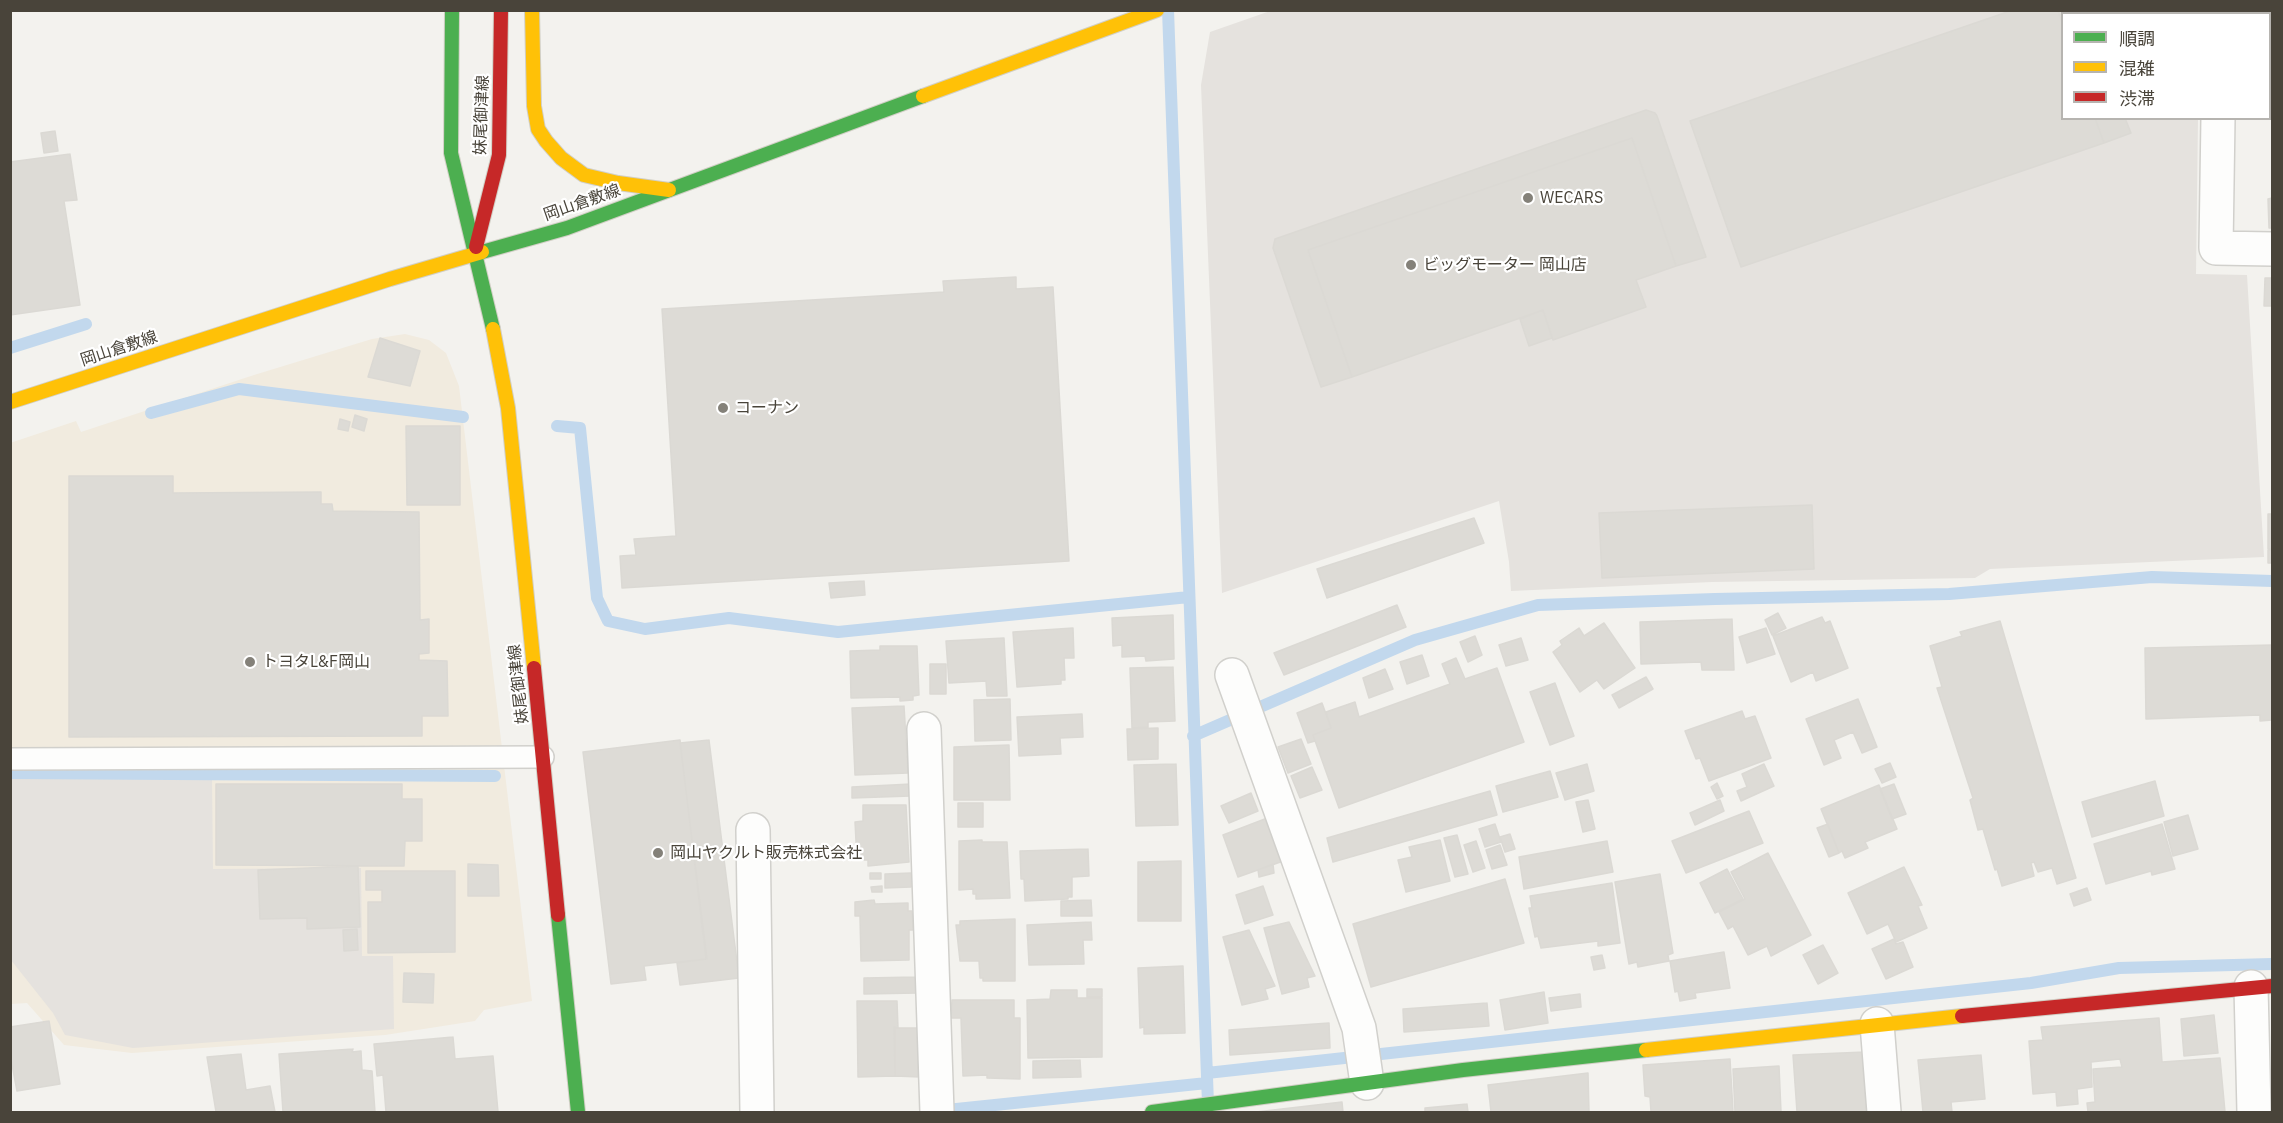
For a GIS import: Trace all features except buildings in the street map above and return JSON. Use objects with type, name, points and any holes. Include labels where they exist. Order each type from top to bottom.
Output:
[{"type":"main road","name":"妹尾御津線","points":[[452,10],[451,153],[494,334],[508,408],[578,1113]]},
{"type":"main road","name":"妹尾御津線","points":[[474,254],[499,155],[501,10]]},
{"type":"main road","points":[[532,10],[534,106],[538,129],[546,141],[561,158],[584,175],[618,183],[669,190]]},
{"type":"main road","name":"岡山倉敷線","points":[[10,402],[390,279],[567,228],[1156,10]]},
{"type":"main road","points":[[1152,1113],[1224,1102],[1365,1066],[1877,1024],[2262,986]]},
{"type":"street","points":[[2218,120],[2216,248],[2272,249]]},
{"type":"street","points":[[1241,701],[1359,1028],[1365,1066]]},
{"type":"street","points":[[924,729],[936,1105]]},
{"type":"street","points":[[753,830],[757,1113]]},
{"type":"street","points":[[2254,1113],[2262,986]]},
{"type":"street","points":[[1877,1024],[1884,1113]]},
{"type":"lane","points":[[10,759],[543,757]]},
{"type":"shaded area","points":[[1273,10],[2200,11],[2061,12],[2061,120],[2198,120],[2196,274],[2247,275],[2264,557],[1990,569],[1975,578],[1712,582],[1511,591],[1509,562],[1499,501],[1222,593],[1201,85],[1210,32]]},
{"type":"shaded area","points":[[405,334],[429,340],[446,353],[459,386],[532,1001],[484,1010],[475,1021],[385,1035],[132,1053],[64,1045],[27,1003],[11,1004],[10,443],[76,421],[81,432],[372,339]]},
{"type":"shaded area","points":[[212,778],[213,869],[361,868],[362,956],[393,956],[394,1029],[133,1048],[65,1035],[53,1013],[11,960],[11,779]]},
{"type":"waterway","points":[[1168,10],[1208,1104]]},
{"type":"waterway","points":[[10,348],[86,324]]},
{"type":"waterway","points":[[151,413],[239,389],[463,417]]},
{"type":"waterway","points":[[557,426],[580,428],[597,598],[608,621],[645,629],[729,618],[838,632],[1189,597]]},
{"type":"waterway","points":[[1193,736],[1415,640],[1538,605],[1949,594],[2152,577],[2272,581]]},
{"type":"waterway","points":[[10,773],[495,776]]},
{"type":"waterway","points":[[1207,1073],[2031,983],[2119,968],[2272,964]]},
{"type":"waterway","points":[[937,1111],[1207,1083]]},
{"type":"traffic: fast","points":[[452,10],[451,153],[493,329]]},
{"type":"traffic: fast","points":[[482,252],[567,228],[923,96]]},
{"type":"traffic: fast","points":[[558,915],[578,1112]]},
{"type":"traffic: fast","points":[[1152,1112],[1463,1070],[1646,1050]]},
{"type":"traffic: slow","points":[[532,10],[534,106],[538,129],[546,141],[561,158],[584,175],[618,183],[669,190]]},
{"type":"traffic: slow","points":[[923,96],[1157,10]]},
{"type":"traffic: slow","points":[[10,402],[390,279],[482,252]]},
{"type":"traffic: slow","points":[[493,329],[508,408],[534,668]]},
{"type":"traffic: slow","points":[[1646,1050],[1962,1016]]},
{"type":"traffic: jam","points":[[476,247],[499,155],[501,10]]},
{"type":"traffic: jam","points":[[534,668],[558,915]]},
{"type":"traffic: jam","points":[[1962,1016],[2272,986]]},
{"type":"place","name":"WECARS","points":[[1528,198]]},
{"type":"place","name":"ビッグモーター 岡山店","points":[[1411,265]]},
{"type":"place","name":"コーナン","points":[[723,408]]},
{"type":"place","name":"トヨタL&F岡山","points":[[250,662]]},
{"type":"place","name":"岡山ヤクルト販売株式会社","points":[[658,853]]}]
